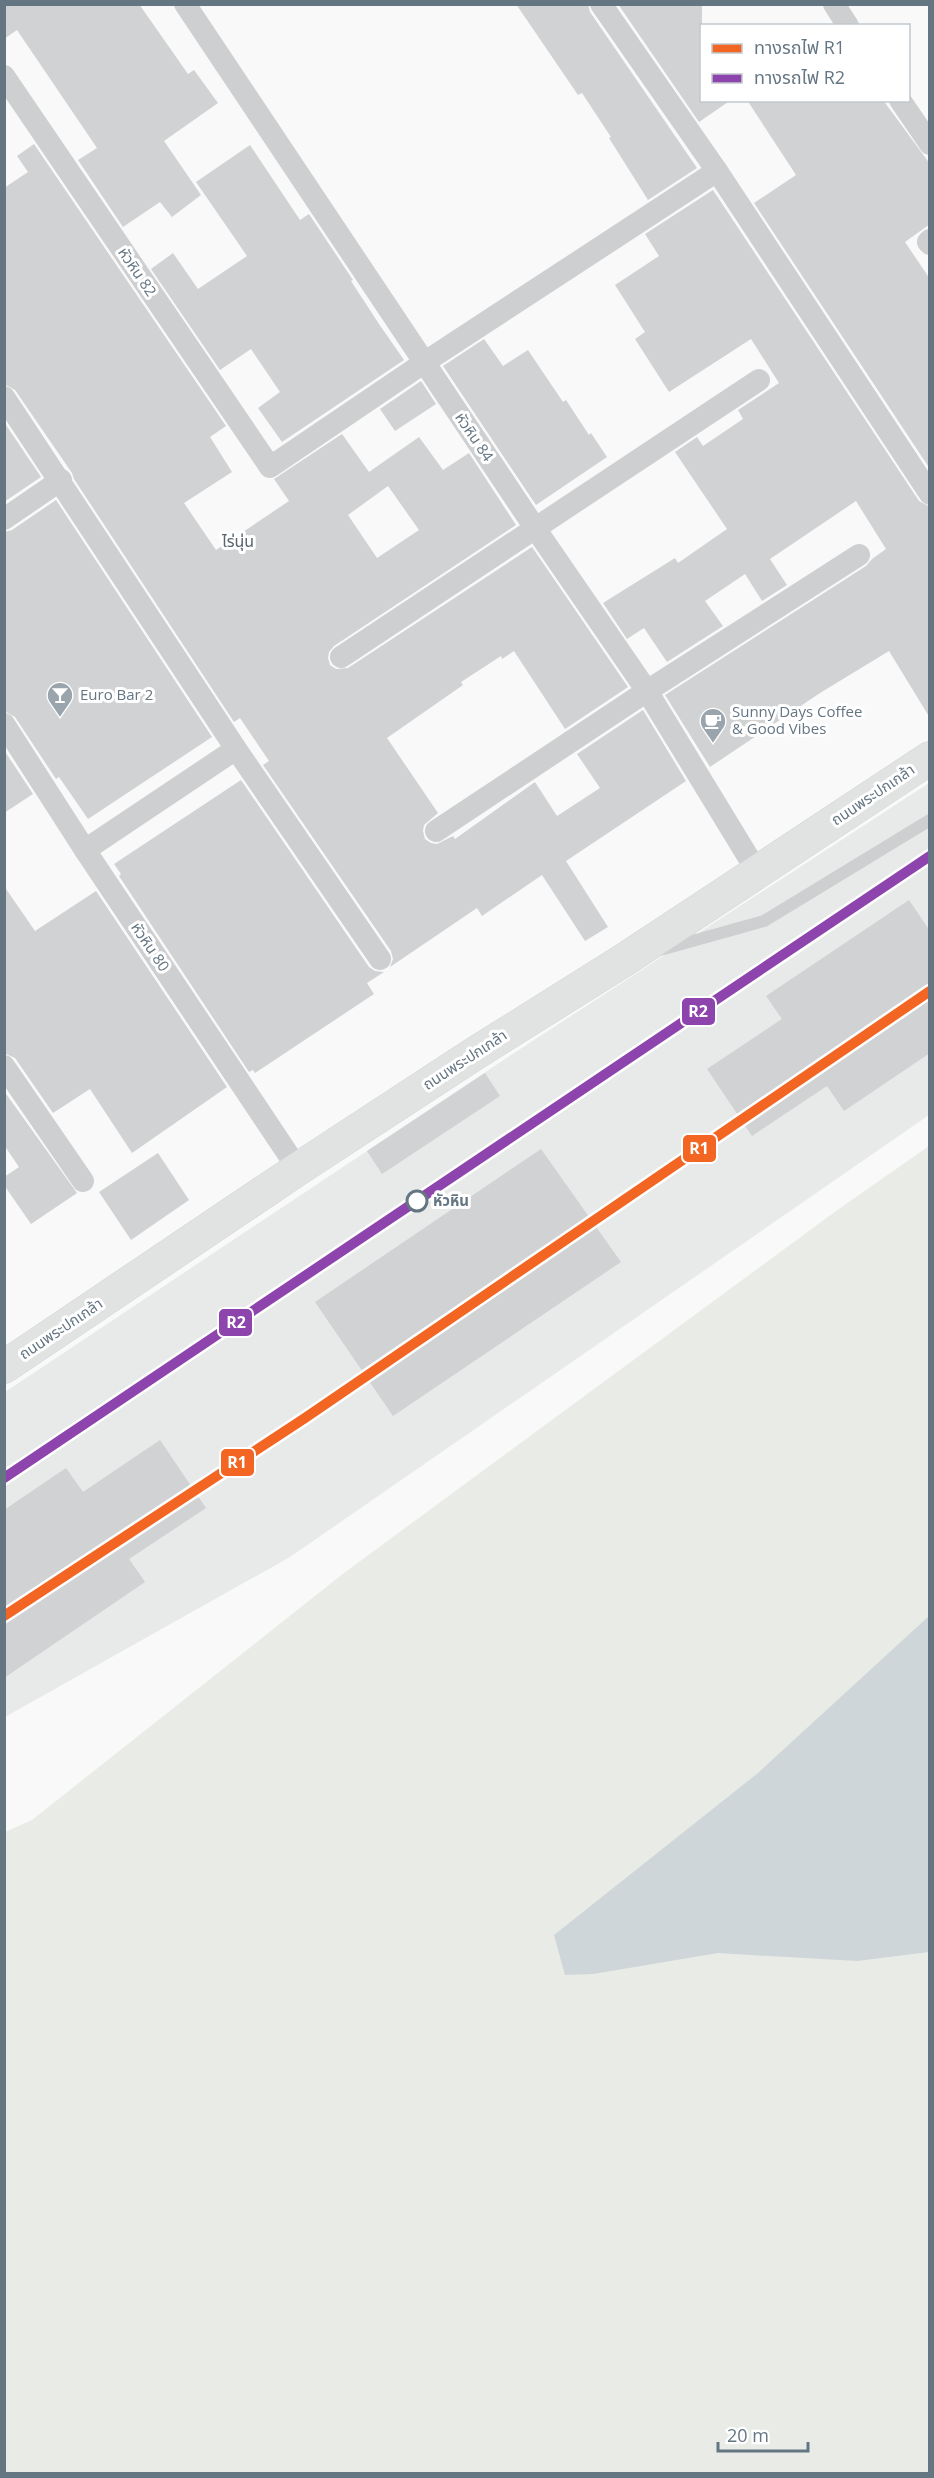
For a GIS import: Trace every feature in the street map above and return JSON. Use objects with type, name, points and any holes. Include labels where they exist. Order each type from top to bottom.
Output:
[{"type":"street","name":"หัวหิน 84","points":[[185,4],[535,528],[647,691],[758,873]]},
{"type":"street","points":[[601,4],[717,171],[930,494]]},
{"type":"street","points":[[834,4],[847,24]]},
{"type":"street","name":"หัวหิน 82","points":[[4,76],[270,467],[425,362]]},
{"type":"street","points":[[901,102],[930,144]]},
{"type":"street","points":[[425,362],[717,171]]},
{"type":"street","points":[[341,657],[759,380]]},
{"type":"street","points":[[4,397],[61,480],[236,749],[380,959]]},
{"type":"street","points":[[4,519],[61,480]]},
{"type":"street","points":[[436,831],[647,691],[859,555]]},
{"type":"street","name":"หัวหิน 80","points":[[4,724],[85,850],[298,1169]]},
{"type":"street","points":[[85,850],[236,749]]},
{"type":"street","name":"ถนนพระปกเกล้า","points":[[4,1367],[298,1169],[758,873],[930,758]]},
{"type":"street","points":[[4,1066],[83,1180]]},
{"type":"lane","points":[[624,960],[764,921],[930,820]]},
{"type":"shaded area","points":[[929,783],[929,1115],[290,1557],[5,1717],[5,1392],[511,1055]]},
{"type":"shaded area","points":[[929,1146],[929,2473],[5,2474],[5,1832],[32,1820],[344,1573],[836,1211]]},
{"type":"shaded area","points":[[929,1616],[929,1952],[857,1961],[718,1953],[593,1974],[565,1975],[554,1935],[758,1773]]},
{"type":"building","points":[[4,4],[139,4],[188,74],[194,70],[218,103],[164,141],[201,195],[172,217],[160,202],[123,227],[78,160],[97,148],[17,30],[4,39]]},
{"type":"building","points":[[516,4],[588,4],[590,12],[697,168],[648,200],[582,93],[578,95]]},
{"type":"building","points":[[618,4],[702,4],[700,102],[728,102],[699,122]]},
{"type":"building","points":[[748,102],[884,102],[930,164],[930,224],[905,242],[930,279],[930,469],[754,203],[796,175]]},
{"type":"building","points":[[34,144],[226,426],[210,437],[232,472],[184,503],[216,550],[289,501],[274,479],[342,434],[369,472],[419,437],[443,470],[469,453],[516,525],[334,646],[329,652],[330,665],[336,669],[348,668],[532,547],[628,687],[565,729],[514,651],[502,659],[501,656],[461,682],[463,685],[387,738],[438,813],[424,825],[423,831],[425,839],[437,844],[453,836],[455,839],[535,782],[557,816],[600,788],[577,754],[643,710],[686,781],[566,861],[608,927],[585,941],[542,875],[482,916],[477,908],[390,967],[393,959],[391,951],[263,765],[269,761],[240,718],[234,722],[72,473],[15,390],[4,384],[4,188],[28,172],[17,156]],"holes":[[[388,486],[419,530],[377,558],[348,515]]]},
{"type":"building","points":[[250,145],[300,220],[309,214],[404,360],[282,442],[258,408],[280,392],[251,349],[220,370],[151,269],[173,253],[198,289],[247,256],[196,182]]},
{"type":"building","points":[[713,190],[919,501],[930,507],[930,718],[889,651],[820,693],[710,767],[665,695],[866,566],[886,549],[856,501],[770,559],[787,585],[762,601],[745,574],[705,601],[723,626],[667,662],[644,628],[627,639],[603,603],[675,558],[678,563],[727,529],[675,452],[697,437],[703,446],[743,419],[738,410],[779,383],[751,339],[669,392],[635,339],[645,332],[615,285],[659,256],[645,234]]},
{"type":"building","points":[[484,339],[503,366],[528,350],[563,402],[566,400],[607,457],[536,505],[443,366]]},
{"type":"building","points":[[421,381],[436,404],[395,431],[380,409]]},
{"type":"building","points":[[4,422],[41,477],[4,502]]},
{"type":"building","points":[[56,500],[212,737],[88,819],[59,777],[56,779],[15,717],[4,711],[4,532],[12,530]]},
{"type":"building","points":[[4,750],[33,794],[4,813]]},
{"type":"building","points":[[241,780],[369,967],[375,971],[384,972],[367,983],[374,994],[255,1073],[253,1070],[249,1072],[119,876],[121,874],[114,864]]},
{"type":"building","points":[[4,886],[35,931],[96,891],[227,1087],[132,1153],[90,1089],[53,1113],[15,1058],[4,1053]]},
{"type":"building","points":[[909,900],[930,931],[930,1053],[844,1111],[827,1086],[752,1136],[707,1069],[782,1019],[766,996]]},
{"type":"building","points":[[485,1073],[500,1096],[382,1174],[367,1151]]},
{"type":"building","points":[[4,1091],[77,1193],[31,1224],[4,1185],[4,1177],[19,1167],[4,1145]]},
{"type":"building","points":[[541,1149],[621,1262],[393,1416],[315,1302]]},
{"type":"building","points":[[158,1153],[189,1200],[131,1240],[99,1192]]},
{"type":"building","points":[[160,1440],[206,1508],[129,1559],[145,1582],[4,1678],[4,1510],[66,1468],[83,1492]]},
{"type":"rail line","name":"R2","points":[[4,1478],[930,856]]},
{"type":"rail line","name":"R1","points":[[4,1616],[305,1418],[930,991]]},
{"type":"place","name":"Euro Bar 2","points":[[60,718]]},
{"type":"place","name":"Sunny Days Coffee & Good Vibes","points":[[713,744]]},
{"type":"place","name":"หัวหิน","points":[[417,1201]]},
{"type":"district","name":"ไร่นุ่น","points":[[238,541]]}]
